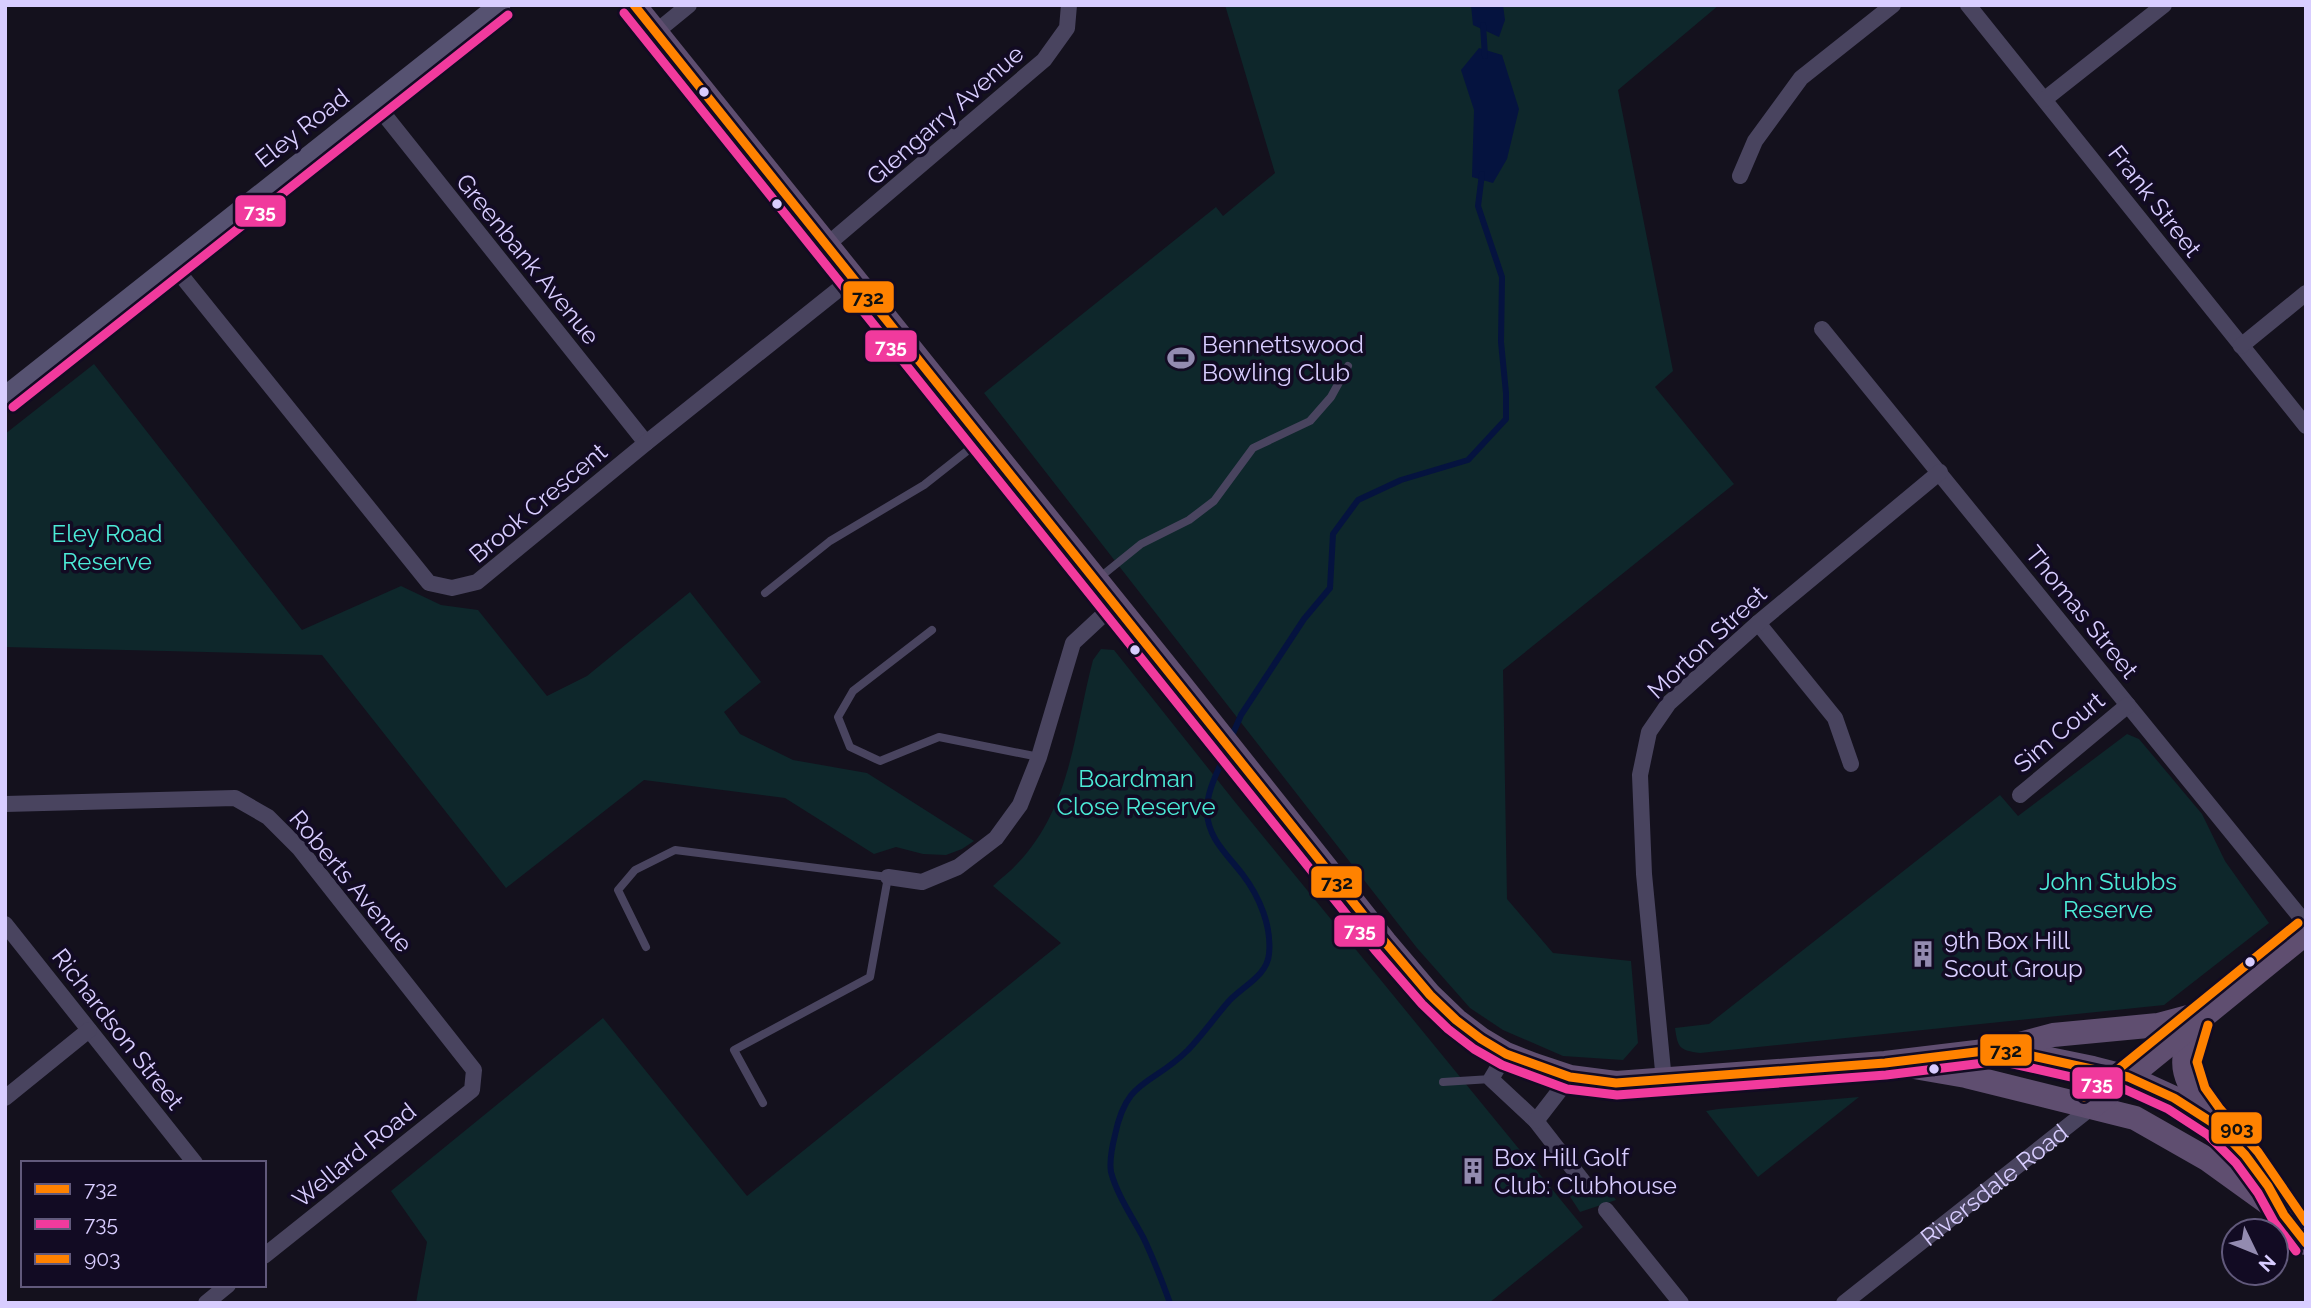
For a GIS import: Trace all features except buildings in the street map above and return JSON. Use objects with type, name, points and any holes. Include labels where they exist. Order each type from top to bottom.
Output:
[{"type":"main road","name":"Eley Road","points":[[5,397],[500,5]]},
{"type":"main road","points":[[634,5],[1430,995],[1481,1039],[1506,1054],[1570,1077],[1616,1083],[1885,1063],[2001,1049],[2053,1034],[2158,1026],[2202,1016]]},
{"type":"main road","name":"Riversdale Road","points":[[2092,1107],[2306,933]]},
{"type":"main road","points":[[2202,1016],[2184,1056],[2190,1085],[2216,1125],[2245,1155],[2306,1242]]},
{"type":"main road","points":[[2001,1049],[2025,1052],[2128,1077],[2174,1098],[2216,1125]]},
{"type":"main road","points":[[1885,1063],[1966,1076],[2135,1118],[2207,1159],[2284,1214]]},
{"type":"street","points":[[656,32],[689,5]]},
{"type":"street","name":"Glengarry Avenue","points":[[828,244],[1044,60],[1067,28],[1069,5]]},
{"type":"street","points":[[1740,176],[1755,141],[1801,78],[1893,5]]},
{"type":"street","name":"Frank Street","points":[[1968,5],[2306,426]]},
{"type":"street","points":[[2045,99],[2164,5]]},
{"type":"street","name":"Greenbank Avenue","points":[[375,103],[646,443]]},
{"type":"street","name":"Brook Crescent","points":[[172,264],[429,583],[452,588],[477,582],[854,276]]},
{"type":"street","points":[[2241,346],[2306,293]]},
{"type":"street","name":"Thomas Street","points":[[1822,329],[2306,924]]},
{"type":"street","name":"Morton Street","points":[[1664,1081],[1644,874],[1640,775],[1649,732],[1669,703],[1758,622],[1940,472]]},
{"type":"street","points":[[888,877],[922,882],[958,867],[996,838],[1020,805],[1038,757],[1073,643],[1116,603]]},
{"type":"street","points":[[1758,622],[1835,718],[1852,764]]},
{"type":"street","name":"Sim Court","points":[[2020,795],[2128,705]]},
{"type":"street","name":"Roberts Avenue","points":[[5,804],[235,798],[268,817],[299,848],[474,1070],[472,1090]]},
{"type":"street","name":"Richardson Street","points":[[5,924],[193,1161]]},
{"type":"street","points":[[5,1098],[89,1030]]},
{"type":"street","points":[[1506,1054],[1491,1079],[1536,1121],[1588,1188]]},
{"type":"street","points":[[1536,1121],[1570,1077]]},
{"type":"street","name":"Wellard Road","points":[[266,1252],[472,1090]]},
{"type":"street","name":"Riversdale Road","points":[[1844,1303],[2092,1107]]},
{"type":"street","points":[[1606,1210],[1681,1303]]},
{"type":"street","points":[[206,1303],[226,1287]]},
{"type":"lane","points":[[1096,580],[1141,544],[1189,520],[1214,501],[1253,448],[1310,421],[1331,397],[1348,366]]},
{"type":"lane","points":[[765,593],[830,541],[924,485],[983,438]]},
{"type":"lane","points":[[932,630],[853,691],[838,717],[850,747],[880,761],[939,737],[1038,757]]},
{"type":"lane","points":[[646,947],[618,890],[635,870],[675,850],[888,877],[870,977],[734,1051],[764,1103]]},
{"type":"lane","points":[[1443,1082],[1491,1079]]},
{"type":"green space","points":[[1225,5],[1719,5],[1618,90],[1673,371],[1655,387],[1734,484],[1503,670],[1507,899],[1553,953],[1631,961],[1638,1043],[1623,1060],[1563,1056],[1503,1030],[1470,1008],[1417,948],[984,393],[1216,207],[1223,216],[1275,173]]},
{"type":"green space","name":"Eley Road Reserve","points":[[94,364],[302,630],[401,586],[441,605],[478,610],[547,696],[587,676],[690,592],[761,682],[724,712],[740,734],[793,760],[867,773],[974,841],[946,855],[923,854],[896,847],[874,854],[785,798],[644,780],[506,888],[322,655],[5,647],[5,434]]},
{"type":"green space","name":"Boardman Close Reserve","points":[[1101,649],[1114,650],[1583,1227],[1489,1303],[416,1303],[427,1242],[391,1191],[603,1018],[747,1196],[1061,943],[993,886],[1017,864],[1049,819],[1068,768],[1093,660]]},
{"type":"green space","name":"John Stubbs Reserve","points":[[2127,734],[2139,739],[2202,814],[2225,861],[2269,923],[2164,1005],[1700,1053],[1681,1047],[1675,1028],[1709,1024],[2000,795],[2018,816]]},
{"type":"green space","points":[[1859,1097],[1758,1177],[1706,1111],[1718,1109]]},
{"type":"green space","points":[[1607,1188],[1616,1200],[1580,1212],[1569,1195]]},
{"type":"water","points":[[1471,5],[1503,5],[1505,20],[1499,37],[1473,25]]},
{"type":"water","points":[[1479,48],[1502,55],[1519,109],[1507,159],[1493,183],[1472,177],[1474,110],[1461,70]]},
{"type":"waterway","points":[[1483,25],[1485,56]]},
{"type":"waterway","points":[[1231,738],[1241,715],[1304,619],[1330,588],[1333,534],[1358,500],[1401,480],[1468,460],[1506,419],[1501,342],[1502,277],[1478,206],[1482,174]]},
{"type":"waterway","points":[[1170,1303],[1148,1247],[1117,1189],[1111,1172],[1111,1158],[1120,1116],[1126,1102],[1142,1084],[1188,1050],[1229,1001],[1259,975],[1267,962],[1268,933],[1259,902],[1249,883],[1215,839],[1208,822],[1209,796],[1226,751]]},
{"type":"transit line","name":"732","points":[[634,5],[1385,942],[1430,995],[1481,1039],[1506,1054],[1570,1077],[1616,1083],[1885,1063],[2001,1049],[2128,1077],[2174,1098],[2216,1125],[2245,1155],[2268,1186],[2284,1215],[2306,1243]]},
{"type":"transit line","name":"735","points":[[624,13],[1375,950],[1422,1004],[1474,1049],[1502,1065],[1567,1089],[1617,1095],[1886,1075],[2000,1061],[2124,1089],[2168,1109],[2208,1135],[2236,1163],[2296,1251]]},
{"type":"transit line","name":"735","points":[[13,407],[508,15]]},
{"type":"transit line","name":"903","points":[[2084,1097],[2298,923]]},
{"type":"transit line","name":"903","points":[[2208,1025],[2197,1062],[2205,1088],[2258,1152],[2306,1222]]},
{"type":"place","name":"Bennettswood Bowling Club","points":[[1181,358]]},
{"type":"place","name":"9th Box Hill Scout Group","points":[[1923,954]]},
{"type":"place","name":"Box Hill Golf Club: Clubhouse","points":[[1473,1171]]}]
